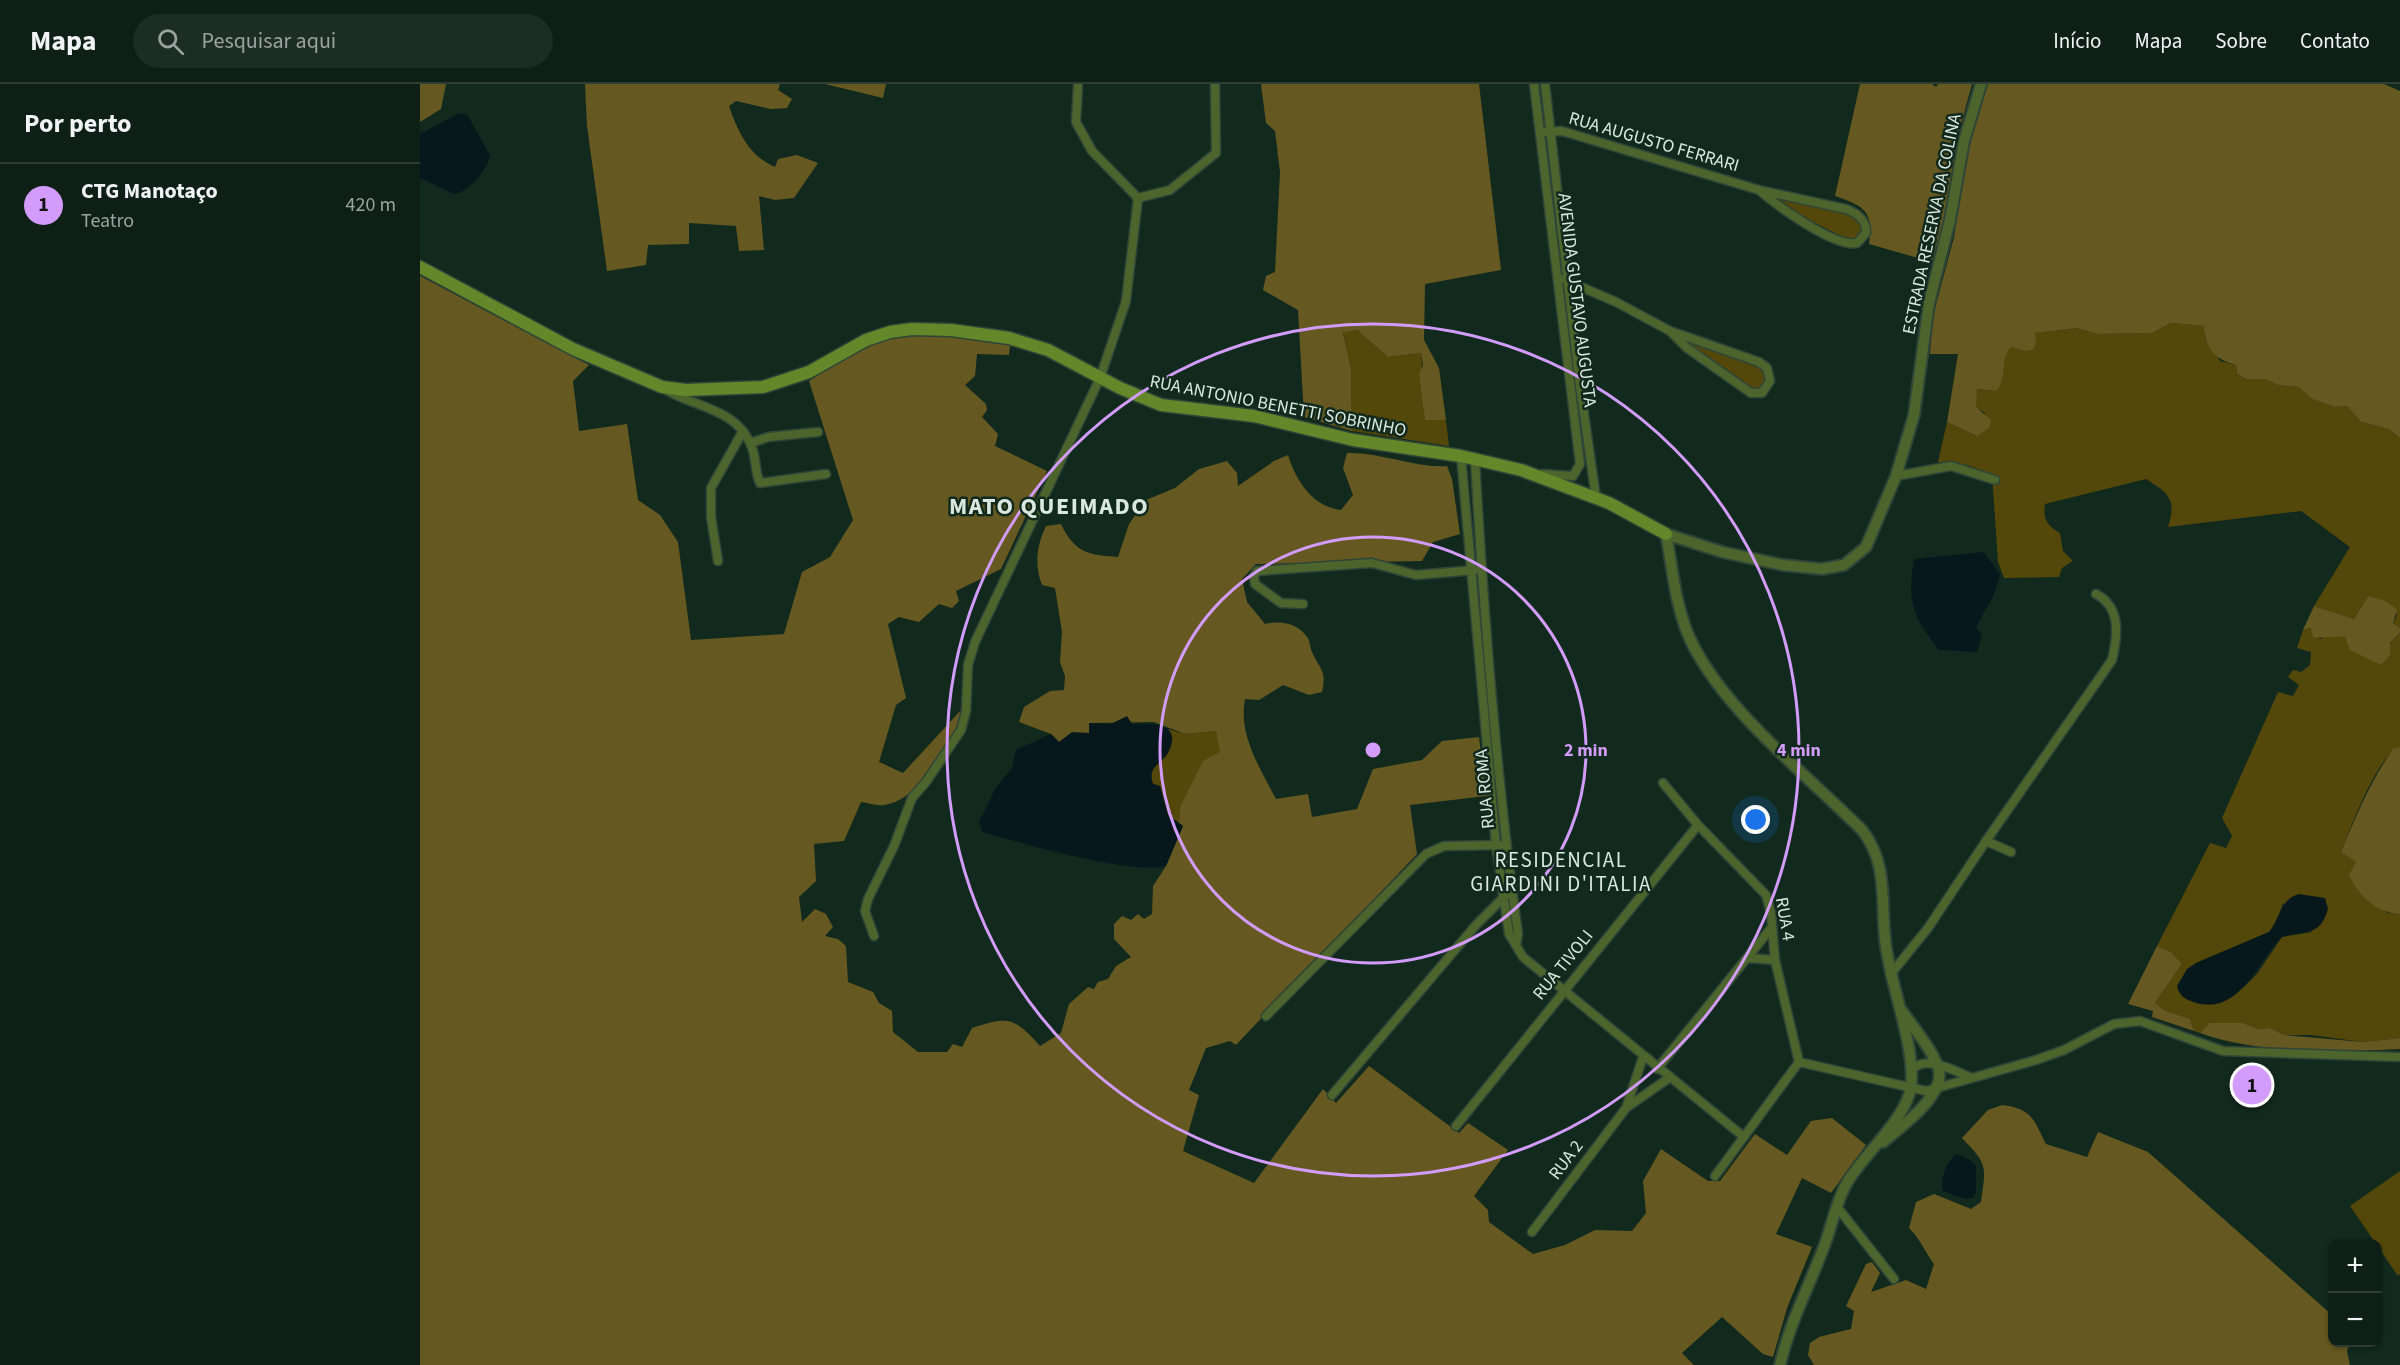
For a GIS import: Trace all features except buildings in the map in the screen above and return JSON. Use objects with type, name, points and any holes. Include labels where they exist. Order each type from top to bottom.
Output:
[{"type":"main road","name":"RUA ANTONIO BENETTI SOBRINHO","points":[[420,267],[573,349],[662,387],[686,390],[763,387],[809,372],[866,340],[890,332],[933,328],[1030,342],[1100,378],[1161,405],[1254,416],[1363,442],[1461,456],[1531,473],[1596,498],[1666,534]]},
{"type":"street","points":[[1078,84],[1076,122],[1092,150],[1138,198]]},
{"type":"street","points":[[1138,198],[1170,190],[1216,153],[1215,84]]},
{"type":"street","name":"AVENIDA GUSTAVO AUGUSTA","points":[[1531,473],[1573,476],[1580,464],[1534,84]]},
{"type":"street","name":"AVENIDA GUSTAVO AUGUSTA","points":[[1545,84],[1567,280],[1596,498]]},
{"type":"street","name":"ESTRADA RESERVA DA COLINA","points":[[1666,534],[1722,552],[1783,566],[1832,569],[1844,565],[1866,547],[1896,476],[1914,416],[1927,311],[1950,220],[1964,141],[1981,84]]},
{"type":"street","name":"RUA AUGUSTO FERRARI","points":[[1540,132],[1562,131],[1759,190],[1854,212],[1864,222],[1866,233],[1857,243],[1843,242],[1788,213],[1759,190]]},
{"type":"street","points":[[874,936],[865,911],[874,883],[894,846],[912,798],[926,783],[961,730],[966,711],[968,665],[975,642],[1100,378],[1126,301],[1138,198]]},
{"type":"street","points":[[1557,277],[1670,332],[1759,362],[1767,368],[1770,381],[1762,393],[1751,393],[1687,348],[1670,332]]},
{"type":"street","points":[[662,387],[684,400],[728,416],[751,443],[760,483],[826,474]]},
{"type":"street","points":[[718,561],[710,507],[711,488],[743,431]]},
{"type":"street","points":[[751,443],[768,437],[818,432]]},
{"type":"street","name":"RUA ROMA","points":[[1461,456],[1496,845],[1509,934],[1516,945]]},
{"type":"street","name":"RUA ROMA","points":[[1475,460],[1481,569],[1507,844],[1518,934],[1516,945]]},
{"type":"street","points":[[1896,476],[1929,468],[1951,466],[1995,480]]},
{"type":"street","points":[[1666,534],[1681,615],[1701,658],[1745,717],[1862,830],[1876,852],[1882,874],[1885,937],[1890,975],[1912,1070],[1911,1089],[1901,1111],[1848,1182],[1823,1249],[1791,1322],[1780,1365]]},
{"type":"street","points":[[1303,604],[1275,600],[1255,584],[1254,576],[1257,571],[1371,563],[1416,575],[1481,569]]},
{"type":"street","points":[[1890,975],[1928,928],[2112,660],[2115,648],[2113,608],[2096,594]]},
{"type":"street","points":[[1478,656],[1489,654]]},
{"type":"street","name":"RUA 4","points":[[1663,783],[1698,825],[1766,895],[1772,927],[1774,960],[1799,1062]]},
{"type":"street","name":"RUA TIVOLI","points":[[1456,1126],[1698,825]]},
{"type":"street","points":[[1986,841],[2010,852]]},
{"type":"street","points":[[1266,1016],[1426,854],[1444,846],[1507,844]]},
{"type":"street","points":[[1332,1095],[1476,925],[1503,897],[1512,892]]},
{"type":"street","points":[[1657,1069],[1772,927]]},
{"type":"street","points":[[1516,945],[1523,957],[1657,1069],[1743,1137]]},
{"type":"street","points":[[1748,958],[1774,960]]},
{"type":"street","points":[[1864,1160],[1924,1105],[1935,1089],[1939,1077],[1936,1064],[1899,1006]]},
{"type":"street","points":[[1715,1176],[1799,1062],[1911,1089],[1935,1089],[1970,1077],[2036,1060],[2123,1021],[2152,1024],[2223,1051],[2362,1058],[2400,1057]]},
{"type":"street","name":"RUA 2","points":[[1626,1108],[1643,1057]]},
{"type":"street","points":[[1912,1070],[1918,1064],[1936,1064],[1970,1077]]},
{"type":"street","name":"RUA 2","points":[[1532,1232],[1626,1108],[1669,1078]]},
{"type":"street","points":[[1837,1208],[1894,1280]]},
{"type":"shaded area","points":[[420,84],[446,84],[441,109],[420,122]]},
{"type":"shaded area","points":[[585,84],[780,84],[778,90],[792,99],[787,108],[771,109],[736,101],[729,106],[736,125],[751,150],[775,167],[778,159],[797,155],[818,163],[794,198],[775,200],[759,196],[764,250],[739,251],[736,226],[689,223],[689,244],[648,245],[646,265],[607,271],[587,126]]},
{"type":"shaded area","points":[[825,84],[886,84],[883,98]]},
{"type":"shaded area","points":[[1261,84],[1479,84],[1501,270],[1425,284],[1424,340],[1439,368],[1446,420],[1425,420],[1419,373],[1423,366],[1421,353],[1388,357],[1357,330],[1343,332],[1351,368],[1352,431],[1304,417],[1298,310],[1263,290],[1266,276],[1275,272],[1280,172],[1275,131],[1266,123]]},
{"type":"shaded area","points":[[1860,84],[1932,84],[1936,87],[1938,84],[1972,84],[1956,143],[1945,215],[1932,262],[1869,244],[1870,224],[1865,211],[1835,196]]},
{"type":"shaded area","points":[[1987,84],[2384,84],[2400,91],[2400,438],[2389,429],[2361,422],[2347,406],[2335,407],[2312,399],[2298,387],[2278,385],[2264,379],[2246,379],[2237,374],[2236,365],[2222,360],[2209,347],[2204,326],[2171,323],[2152,333],[2097,334],[2077,328],[2035,333],[2036,344],[2032,350],[2024,351],[2011,347],[2007,352],[2002,381],[1996,391],[1977,389],[1976,407],[1991,420],[1989,428],[1977,436],[1947,422],[1958,354],[1930,354],[1933,316],[1954,237],[1969,144]]},
{"type":"shaded area","points":[[459,113],[467,114],[490,156],[476,180],[465,190],[454,194],[420,178],[420,134]]},
{"type":"shaded area","points":[[1770,195],[1852,214],[1863,229],[1858,238],[1849,240],[1789,210]]},
{"type":"shaded area","points":[[420,276],[589,365],[573,381],[579,431],[627,424],[638,500],[660,515],[678,542],[691,640],[784,634],[802,572],[830,557],[853,520],[809,381],[846,357],[886,339],[939,335],[1010,345],[1009,355],[977,354],[975,376],[965,385],[986,404],[987,410],[982,417],[998,434],[995,446],[1047,471],[1001,569],[956,591],[959,601],[952,608],[939,604],[919,622],[899,617],[888,624],[906,698],[896,705],[879,762],[903,773],[962,709],[962,721],[930,771],[909,794],[884,805],[861,802],[844,841],[814,844],[816,881],[799,897],[802,922],[815,909],[826,914],[833,927],[825,936],[838,939],[846,946],[848,982],[873,992],[879,1003],[892,1011],[893,1032],[918,1052],[947,1052],[953,1044],[962,1047],[972,1028],[995,1022],[1017,1024],[1040,1046],[1061,1033],[1069,1004],[1088,987],[1094,989],[1098,982],[1108,979],[1116,966],[1131,957],[1114,939],[1114,924],[1122,916],[1131,920],[1138,914],[1144,919],[1152,914],[1153,886],[1166,866],[1183,826],[1179,823],[1180,807],[1203,761],[1220,752],[1216,731],[1185,734],[1154,722],[1090,723],[1090,733],[1059,742],[1051,734],[1019,722],[1024,707],[1050,691],[1064,690],[1065,676],[1060,662],[1062,632],[1055,588],[1042,585],[1037,563],[1040,540],[1046,526],[1061,524],[1077,547],[1084,551],[1118,557],[1129,524],[1146,500],[1175,488],[1199,469],[1227,461],[1237,473],[1238,486],[1274,461],[1288,455],[1291,465],[1307,491],[1322,504],[1341,510],[1353,495],[1343,468],[1347,453],[1360,453],[1422,465],[1447,466],[1452,479],[1460,534],[1433,542],[1422,561],[1256,564],[1242,579],[1247,602],[1265,624],[1277,622],[1289,624],[1304,633],[1324,679],[1322,692],[1309,695],[1283,685],[1259,700],[1245,699],[1245,725],[1257,763],[1276,799],[1308,794],[1312,817],[1357,809],[1373,769],[1422,760],[1442,741],[1479,737],[1486,796],[1410,805],[1417,854],[1236,1045],[1230,1041],[1206,1048],[1189,1090],[1199,1095],[1183,1151],[1254,1183],[1323,1089],[1336,1103],[1369,1066],[1459,1133],[1468,1123],[1508,1150],[1474,1196],[1488,1210],[1489,1222],[1533,1254],[1565,1245],[1595,1230],[1632,1231],[1646,1213],[1643,1181],[1661,1149],[1708,1181],[1720,1181],[1755,1134],[1787,1155],[1811,1121],[1832,1118],[1866,1145],[1831,1193],[1802,1178],[1776,1234],[1812,1247],[1787,1308],[1773,1357],[1763,1354],[1722,1317],[1682,1353],[1694,1365],[420,1365]]},
{"type":"shaded area","points":[[2171,323],[2205,326],[2205,337],[2220,361],[2236,365],[2237,374],[2246,379],[2264,379],[2278,385],[2298,387],[2312,399],[2335,407],[2347,406],[2361,422],[2389,429],[2400,438],[2400,628],[2393,623],[2397,615],[2368,596],[2354,619],[2314,606],[2350,547],[2301,511],[2168,527],[2172,510],[2169,498],[2146,479],[2045,504],[2046,521],[2060,533],[2063,551],[2073,561],[2062,568],[2059,577],[2004,578],[1998,562],[1992,475],[1967,465],[1938,462],[1947,422],[1977,436],[1985,413],[1975,407],[1977,389],[1995,391],[2004,354],[2011,347],[2024,351],[2034,333],[2077,328],[2097,334],[2152,333]]},
{"type":"shaded area","points":[[1357,330],[1388,357],[1421,353],[1425,420],[1446,420],[1449,446],[1352,431],[1351,368],[1343,331]]},
{"type":"shaded area","points":[[1684,340],[1748,360],[1765,370],[1763,384],[1752,391]]},
{"type":"shaded area","points":[[1984,552],[2000,574],[1993,596],[1976,628],[1982,635],[1977,652],[1939,650],[1917,617],[1914,607],[1911,586],[1914,559]]},
{"type":"shaded area","points":[[2368,596],[2383,600],[2397,609],[2393,623],[2400,628],[2400,633],[2390,643],[2390,655],[2381,665],[2350,650],[2345,637],[2313,637],[2311,628],[2303,630],[2314,606],[2354,619]]},
{"type":"shaded area","points":[[2311,628],[2320,639],[2328,636],[2346,637],[2390,655],[2390,644],[2400,633],[2400,747],[2392,752],[2374,777],[2341,852],[2357,862],[2368,901],[2388,913],[2400,914],[2400,1038],[2363,1042],[2311,1035],[2284,1035],[2270,1028],[2258,1029],[2243,1023],[2209,1023],[2200,1033],[2194,1031],[2190,1019],[2164,1010],[2155,1003],[2182,964],[2171,952],[2157,946],[2210,843],[2226,848],[2232,836],[2222,818],[2278,692],[2293,696],[2299,685],[2288,677],[2293,670],[2301,672],[2310,665],[2311,652],[2297,648],[2303,630]],"holes":[[[2283,903],[2312,932],[2282,937],[2257,974],[2243,988],[2196,963],[2269,932],[2276,924]]]},
{"type":"shaded area","points":[[1127,716],[1132,724],[1163,726],[1172,735],[1168,753],[1151,774],[1153,784],[1160,786],[1168,815],[1183,826],[1166,866],[1149,868],[1102,862],[982,832],[979,822],[995,789],[1012,768],[1016,750],[1051,734],[1059,742],[1072,732],[1089,733],[1089,723],[1111,724]]},
{"type":"shaded area","points":[[1168,729],[1185,734],[1216,731],[1221,752],[1180,807],[1179,823],[1168,815],[1160,786],[1153,784],[1152,776],[1153,770],[1168,747],[1170,739]]},
{"type":"shaded area","points":[[2400,747],[2400,914],[2376,907],[2363,896],[2349,875],[2356,862],[2341,852],[2378,773],[2393,749]]},
{"type":"shaded area","points":[[2299,894],[2325,898],[2328,909],[2321,924],[2311,931],[2282,937],[2247,983],[2225,1001],[2212,1005],[2196,1003],[2181,995],[2177,986],[2187,969],[2269,932],[2284,904]]},
{"type":"shaded area","points":[[2157,946],[2171,952],[2182,964],[2155,1003],[2164,1010],[2190,1019],[2194,1031],[2152,1017],[2153,1011],[2128,1004]]},
{"type":"shaded area","points":[[2209,1023],[2243,1023],[2258,1029],[2270,1028],[2284,1035],[2363,1042],[2400,1038],[2400,1049],[2325,1051],[2247,1045],[2200,1033]]},
{"type":"shaded area","points":[[2002,1105],[2020,1109],[2034,1121],[2046,1144],[2087,1157],[2098,1132],[2148,1152],[2328,1311],[2328,1347],[2348,1347],[2347,1351],[2350,1365],[1814,1365],[1808,1355],[1810,1343],[1819,1337],[1851,1329],[1854,1311],[1846,1306],[1866,1264],[1872,1262],[1880,1273],[1871,1292],[1906,1280],[1926,1289],[1934,1264],[1909,1228],[1916,1202],[1934,1194],[1971,1209],[1981,1202],[1983,1166],[1977,1154],[1962,1138],[1988,1110]]},
{"type":"shaded area","points":[[1957,1154],[1970,1160],[1976,1166],[1976,1193],[1973,1198],[1965,1199],[1943,1191],[1942,1181],[1945,1171]]},
{"type":"shaded area","points":[[2400,1171],[2400,1274],[2398,1276],[2382,1253],[2382,1239],[2373,1239],[2350,1206]]},
{"type":"place","name":"CTG Manotaço","points":[[2252,1085]]},
{"type":"district","name":"MATO QUEIMADO","points":[[1049,506]]},
{"type":"district","name":"RESIDENCIAL GIARDINI D'ITALIA","points":[[1561,872]]}]
